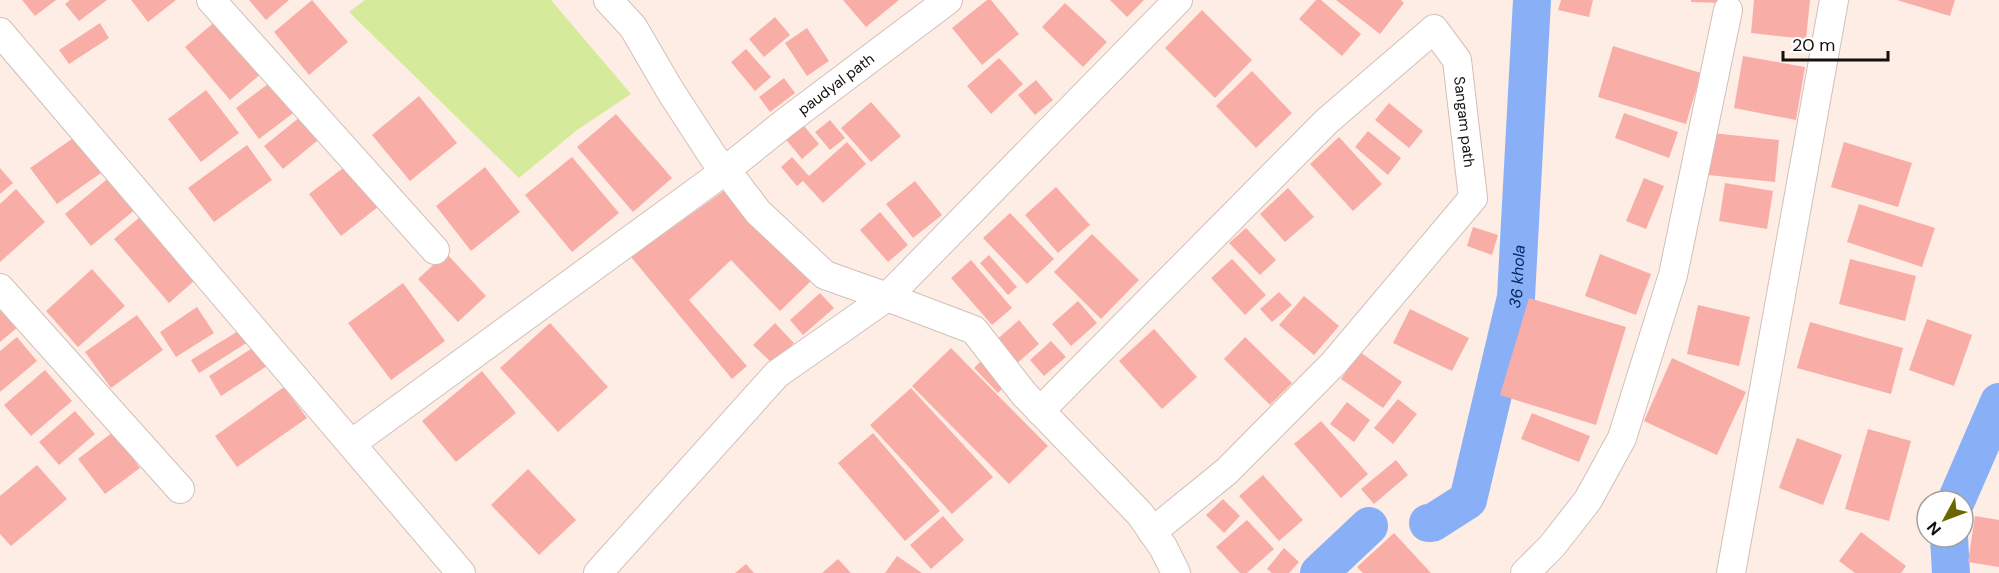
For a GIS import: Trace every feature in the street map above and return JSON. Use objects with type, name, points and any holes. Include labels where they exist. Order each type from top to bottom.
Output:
[{"type":"street","points":[[211,0],[435,250]]},
{"type":"street","points":[[608,0],[633,27],[671,92],[714,158],[758,212],[825,275],[975,330],[1024,394],[1140,514],[1176,573]]},
{"type":"street","name":"paudyal path","points":[[351,444],[726,170],[804,107],[948,0]]},
{"type":"street","points":[[598,573],[777,374],[887,297],[1178,0]]},
{"type":"street","points":[[1731,573],[1834,0]]},
{"type":"street","points":[[1525,573],[1552,546],[1588,500],[1622,438],[1673,275],[1728,10]]},
{"type":"street","name":"Sangam path","points":[[1040,411],[1327,121],[1434,29],[1457,60],[1473,198],[1335,363],[1227,471],[1152,532]]},
{"type":"street","points":[[0,32],[461,573]]},
{"type":"street","points":[[0,288],[180,489]]},
{"type":"green space","points":[[365,0],[551,0],[631,94],[577,130],[519,178],[349,12]]},
{"type":"building","points":[[22,0],[56,0],[35,16]]},
{"type":"building","points":[[70,0],[107,0],[79,21],[65,4]]},
{"type":"building","points":[[131,0],[176,0],[148,22]]},
{"type":"building","points":[[249,0],[289,0],[266,20]]},
{"type":"building","points":[[312,0],[348,42],[309,75],[274,32]]},
{"type":"building","points":[[843,0],[899,0],[866,27]]},
{"type":"building","points":[[987,0],[991,0],[1019,34],[982,65],[952,28]]},
{"type":"building","points":[[1110,0],[1144,0],[1127,17]]},
{"type":"building","points":[[1316,0],[1321,0],[1361,34],[1342,56],[1299,19]]},
{"type":"building","points":[[1336,0],[1401,0],[1404,3],[1380,34]]},
{"type":"building","points":[[1561,0],[1593,0],[1589,17],[1558,10]]},
{"type":"building","points":[[1691,0],[1721,0],[1721,3],[1691,2]]},
{"type":"building","points":[[1754,0],[1810,0],[1806,39],[1751,33]]},
{"type":"building","points":[[1897,0],[1955,0],[1950,16]]},
{"type":"building","points":[[1065,3],[1107,42],[1083,67],[1042,27]]},
{"type":"building","points":[[1202,10],[1252,60],[1215,98],[1165,48]]},
{"type":"building","points":[[775,17],[790,35],[764,57],[749,39]]},
{"type":"building","points":[[217,20],[262,73],[230,100],[185,47]]},
{"type":"building","points":[[100,23],[109,38],[69,64],[59,50]]},
{"type":"building","points":[[807,28],[829,61],[807,76],[785,43]]},
{"type":"building","points":[[1613,46],[1701,73],[1686,124],[1598,97]]},
{"type":"building","points":[[746,49],[771,77],[755,91],[731,62]]},
{"type":"building","points":[[1743,56],[1805,67],[1796,120],[1734,108]]},
{"type":"building","points":[[999,58],[1023,84],[991,114],[967,86]]},
{"type":"building","points":[[1252,71],[1292,113],[1256,148],[1216,106]]},
{"type":"building","points":[[784,78],[795,93],[770,112],[759,97]]},
{"type":"building","points":[[1036,80],[1053,100],[1035,115],[1018,95]]},
{"type":"building","points":[[272,81],[296,111],[259,139],[236,108]]},
{"type":"building","points":[[206,90],[239,133],[201,162],[168,119]]},
{"type":"building","points":[[419,96],[457,143],[410,181],[372,135]]},
{"type":"building","points":[[871,102],[901,136],[871,162],[841,128]]},
{"type":"building","points":[[1389,103],[1423,131],[1409,148],[1375,120]]},
{"type":"building","points":[[305,113],[323,136],[283,169],[264,146]]},
{"type":"building","points":[[1624,113],[1678,132],[1669,158],[1615,138]]},
{"type":"building","points":[[616,114],[672,178],[633,212],[577,147]]},
{"type":"building","points":[[830,120],[845,138],[830,150],[815,132]]},
{"type":"building","points":[[800,121],[819,144],[802,159],[783,136]]},
{"type":"building","points":[[1368,131],[1401,158],[1388,175],[1355,147]]},
{"type":"building","points":[[82,132],[108,168],[57,204],[30,168]]},
{"type":"building","points":[[1712,133],[1779,140],[1775,182],[1708,175]]},
{"type":"building","points":[[1339,137],[1382,184],[1353,211],[1310,164]]},
{"type":"building","points":[[847,142],[866,164],[823,203],[803,181],[797,186],[781,167],[792,157],[809,176]]},
{"type":"building","points":[[1844,142],[1912,163],[1898,207],[1831,187]]},
{"type":"building","points":[[247,145],[272,180],[214,222],[188,188]]},
{"type":"building","points":[[572,157],[619,213],[572,252],[525,195]]},
{"type":"building","points":[[351,162],[383,203],[341,236],[309,194]]},
{"type":"building","points":[[485,167],[520,212],[471,251],[436,206]]},
{"type":"building","points":[[0,168],[13,183],[0,194]]},
{"type":"building","points":[[111,176],[137,208],[91,246],[65,214]]},
{"type":"building","points":[[1644,178],[1664,186],[1646,229],[1626,221]]},
{"type":"building","points":[[915,181],[942,215],[913,238],[886,204]]},
{"type":"building","points":[[1725,183],[1773,191],[1767,229],[1719,221]]},
{"type":"building","points":[[1056,187],[1090,225],[1058,253],[1025,215]]},
{"type":"building","points":[[1288,188],[1314,217],[1285,242],[1260,214]]},
{"type":"building","points":[[16,189],[45,222],[0,262],[0,204]]},
{"type":"building","points":[[725,190],[812,280],[780,311],[731,260],[689,300],[747,366],[732,379],[631,257]]},
{"type":"building","points":[[1859,204],[1935,228],[1922,267],[1847,242]]},
{"type":"building","points":[[147,211],[202,274],[169,303],[114,239]]},
{"type":"building","points":[[880,212],[908,245],[888,262],[860,230]]},
{"type":"building","points":[[1010,213],[1054,259],[1027,284],[983,238]]},
{"type":"building","points":[[1473,227],[1498,235],[1492,255],[1467,246]]},
{"type":"building","points":[[1246,228],[1276,260],[1260,275],[1229,243]]},
{"type":"building","points":[[1092,234],[1139,280],[1101,319],[1054,272]]},
{"type":"building","points":[[446,253],[486,296],[458,322],[418,279]]},
{"type":"building","points":[[1600,254],[1651,274],[1636,315],[1585,296]]},
{"type":"building","points":[[989,255],[1017,287],[1008,295],[980,263]]},
{"type":"building","points":[[1232,259],[1266,295],[1245,315],[1211,278]]},
{"type":"building","points":[[1850,259],[1916,276],[1905,321],[1839,304]]},
{"type":"building","points":[[971,260],[1012,308],[992,325],[951,278]]},
{"type":"building","points":[[92,269],[125,306],[78,347],[46,311]]},
{"type":"building","points":[[403,283],[445,341],[391,380],[348,323]]},
{"type":"building","points":[[1279,292],[1292,305],[1272,322],[1260,309]]},
{"type":"building","points":[[820,293],[834,308],[803,335],[790,320]]},
{"type":"building","points":[[1304,296],[1339,326],[1314,355],[1279,325]]},
{"type":"building","points":[[1529,298],[1626,327],[1596,425],[1500,395]]},
{"type":"building","points":[[0,299],[25,321],[0,342]]},
{"type":"building","points":[[1078,301],[1097,323],[1071,346],[1052,324]]},
{"type":"building","points":[[1698,305],[1750,317],[1739,366],[1687,354]]},
{"type":"building","points":[[197,307],[214,333],[176,357],[160,332]]},
{"type":"building","points":[[1410,309],[1469,338],[1452,371],[1393,343]]},
{"type":"building","points":[[137,315],[163,350],[111,388],[85,352]]},
{"type":"building","points":[[1927,319],[1972,335],[1954,386],[1909,370]]},
{"type":"building","points":[[1019,320],[1039,344],[1015,365],[995,341]]},
{"type":"building","points":[[1810,322],[1903,348],[1891,394],[1797,368]]},
{"type":"building","points":[[550,323],[608,387],[558,432],[500,368]]},
{"type":"building","points":[[775,323],[794,343],[773,364],[753,345]]},
{"type":"building","points":[[248,325],[256,337],[199,373],[191,360]]},
{"type":"building","points":[[1154,329],[1197,377],[1162,409],[1119,361]]},
{"type":"building","points":[[17,337],[37,361],[0,392],[0,351]]},
{"type":"building","points":[[1245,337],[1292,383],[1270,405],[1224,359]]},
{"type":"building","points":[[1051,341],[1066,357],[1044,376],[1030,360]]},
{"type":"building","points":[[257,345],[270,364],[221,396],[209,376]]},
{"type":"building","points":[[951,348],[1048,446],[1009,484],[912,386]]},
{"type":"building","points":[[1360,352],[1402,382],[1383,408],[1341,379]]},
{"type":"building","points":[[987,355],[1011,380],[998,393],[974,368]]},
{"type":"building","points":[[1672,358],[1746,392],[1717,455],[1644,421]]},
{"type":"building","points":[[45,370],[72,401],[31,436],[4,405]]},
{"type":"building","points":[[482,371],[516,413],[456,462],[422,421]]},
{"type":"building","points":[[284,387],[307,418],[237,467],[215,436]]},
{"type":"building","points":[[911,388],[993,477],[952,514],[870,425]]},
{"type":"building","points":[[1398,399],[1417,414],[1393,444],[1374,428]]},
{"type":"building","points":[[1347,402],[1370,420],[1354,442],[1330,424]]},
{"type":"building","points":[[75,411],[95,434],[59,465],[39,442]]},
{"type":"building","points":[[1532,413],[1590,436],[1579,462],[1521,439]]},
{"type":"building","points":[[1321,421],[1368,474],[1341,498],[1294,444]]},
{"type":"building","points":[[1868,429],[1911,441],[1889,521],[1845,509]]},
{"type":"building","points":[[113,432],[140,468],[105,494],[78,459]]},
{"type":"building","points":[[873,433],[940,511],[905,541],[838,463]]},
{"type":"building","points":[[1797,438],[1842,455],[1823,505],[1779,488]]},
{"type":"building","points":[[1396,460],[1408,475],[1374,504],[1361,489]]},
{"type":"building","points":[[37,465],[67,499],[11,546],[0,534],[0,496]]},
{"type":"building","points":[[528,469],[576,520],[539,555],[491,505]]},
{"type":"building","points":[[1263,475],[1303,520],[1279,541],[1239,496]]},
{"type":"building","points":[[1223,499],[1240,516],[1224,533],[1206,515]]},
{"type":"building","points":[[943,516],[964,540],[931,569],[910,545]]},
{"type":"building","points":[[1975,516],[1999,520],[1999,567],[1968,562],[1970,549],[1975,549]]},
{"type":"building","points":[[1247,520],[1274,549],[1247,573],[1240,573],[1216,547]]},
{"type":"building","points":[[1861,532],[1906,566],[1901,573],[1855,573],[1839,561]]},
{"type":"building","points":[[1394,533],[1431,573],[1363,573],[1357,567]]},
{"type":"building","points":[[1284,548],[1299,562],[1289,573],[1272,573],[1267,569]]},
{"type":"building","points":[[897,556],[922,573],[885,573]]},
{"type":"building","points":[[838,559],[851,573],[822,573]]},
{"type":"building","points":[[746,564],[754,573],[735,573]]},
{"type":"waterway","name":"36 khola","points":[[1428,523],[1432,523],[1468,500],[1516,297],[1532,0]]},
{"type":"waterway","points":[[1961,489],[1999,402]]},
{"type":"waterway","name":"36 khola","points":[[1319,573],[1369,526]]},
{"type":"waterway","points":[[1950,549],[1951,573]]}]
